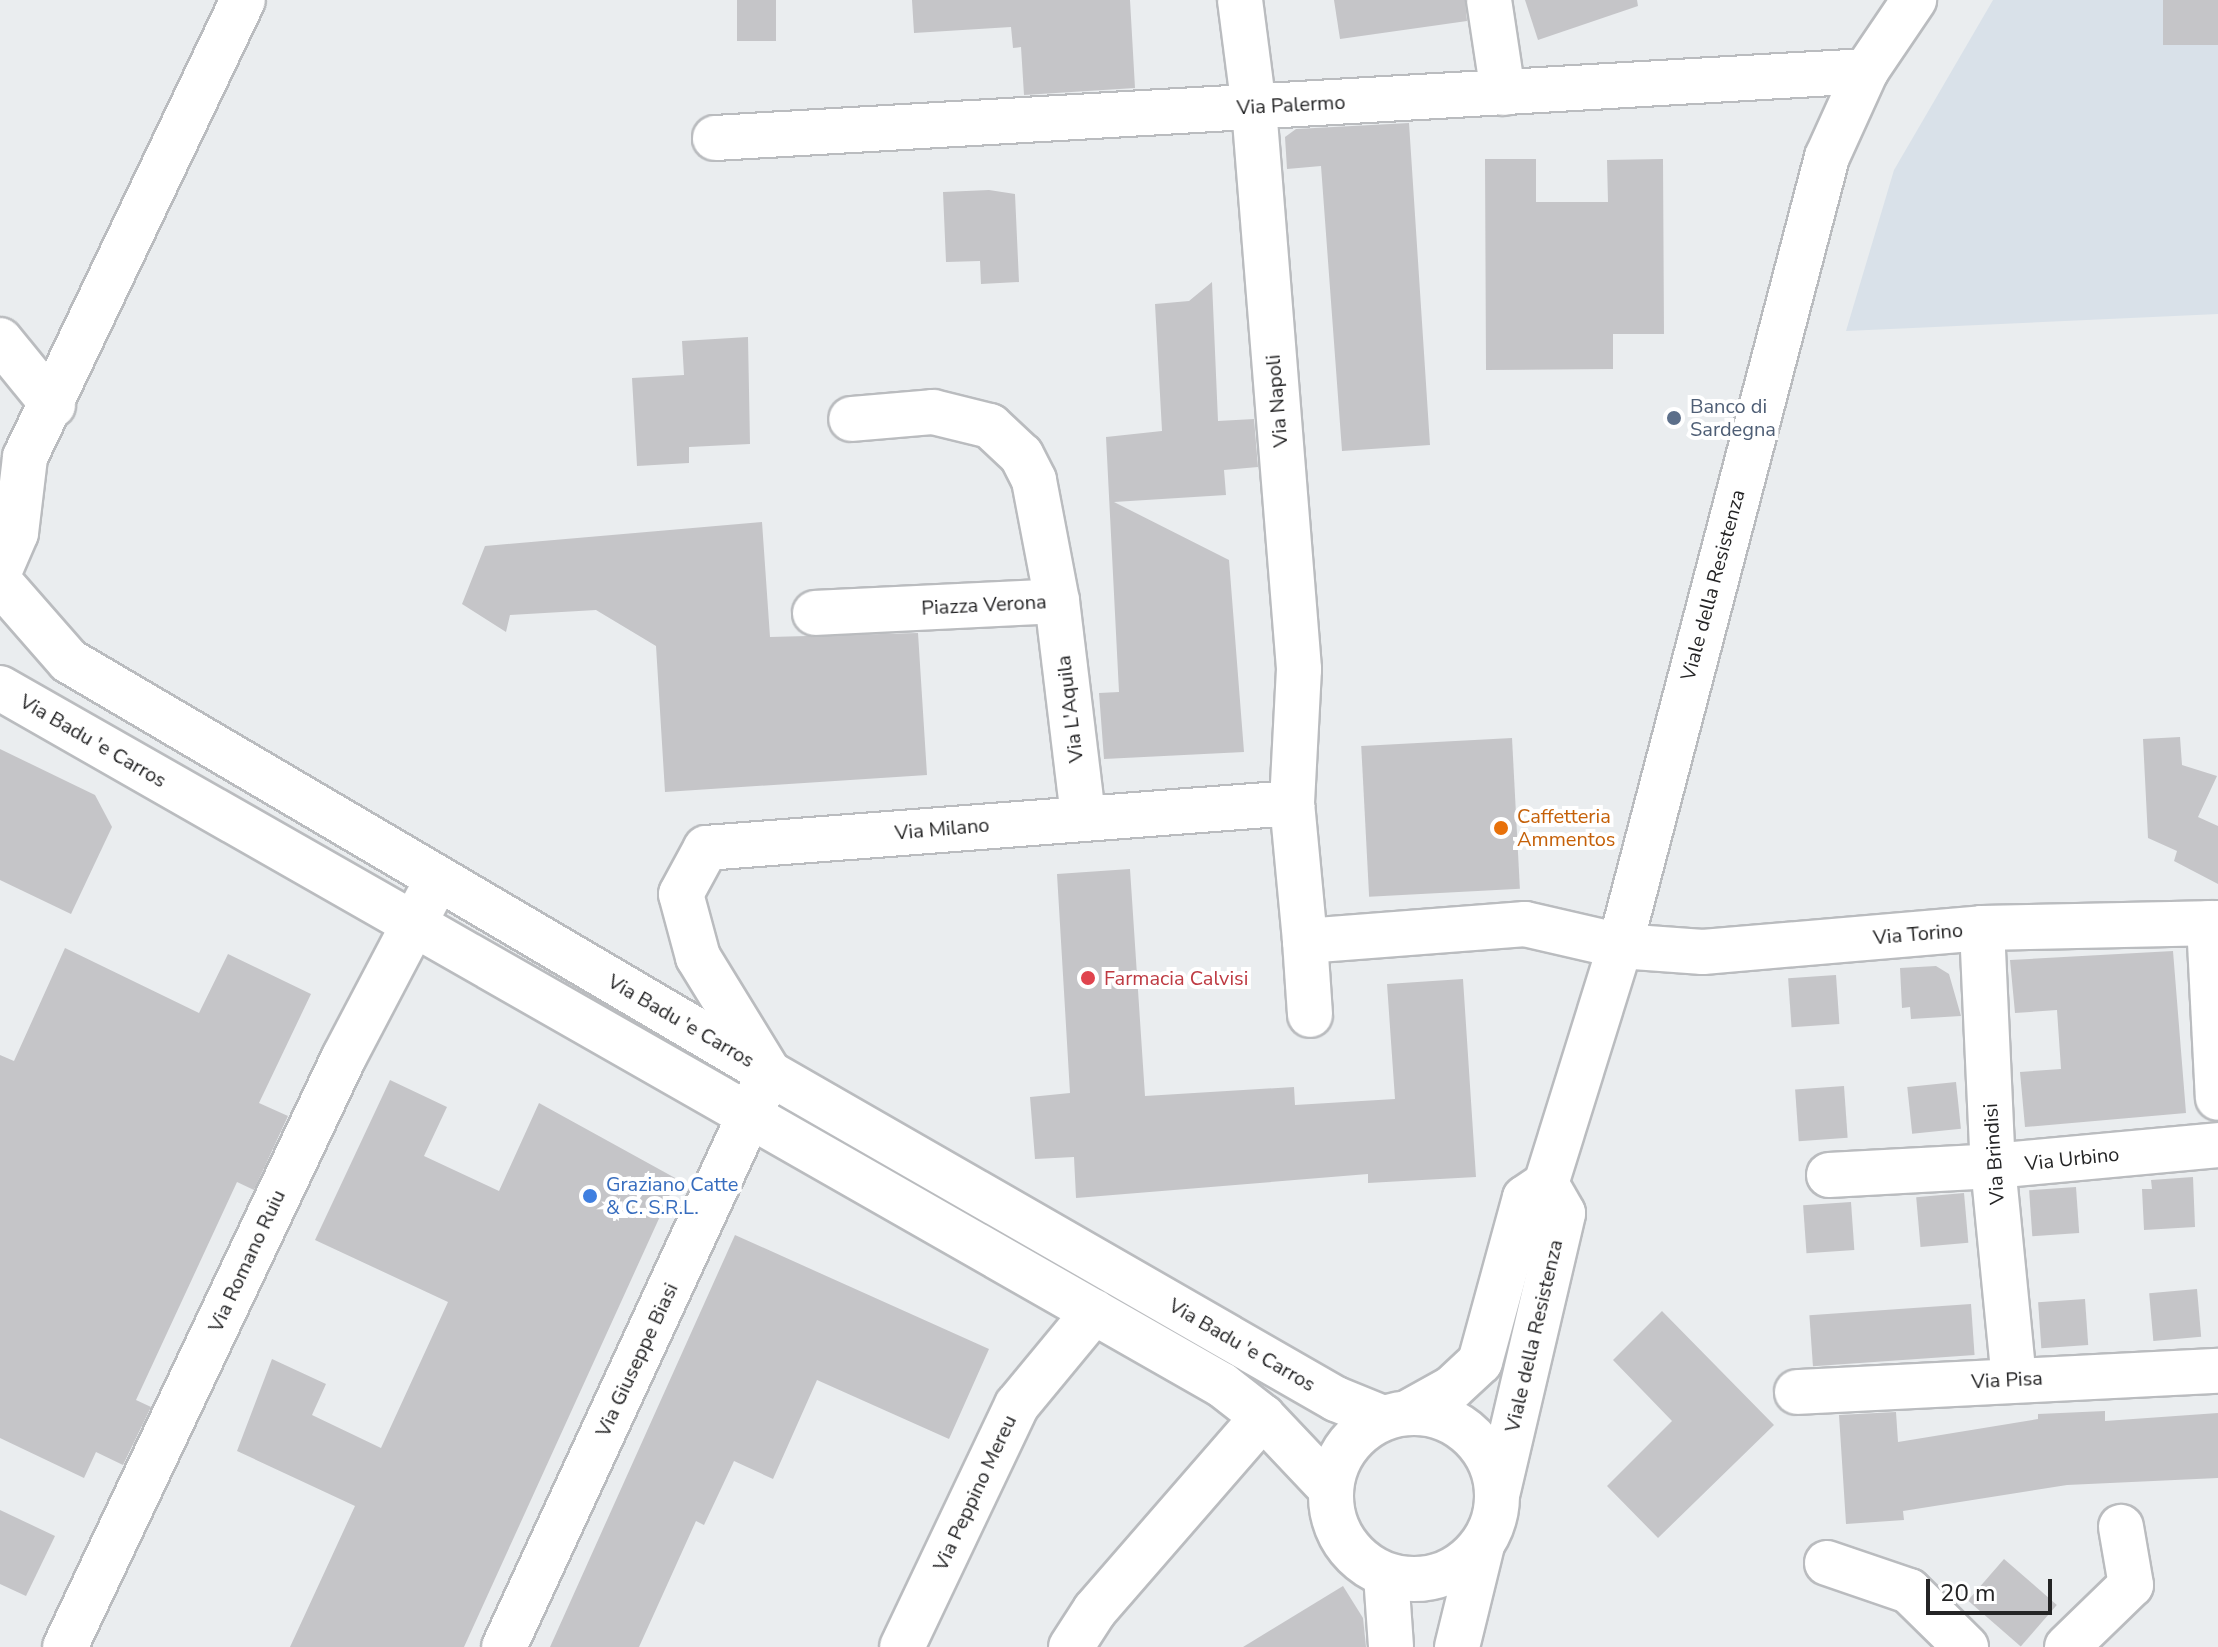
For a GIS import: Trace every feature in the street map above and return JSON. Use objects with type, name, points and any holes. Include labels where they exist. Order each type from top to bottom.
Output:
[{"type":"street","points":[[0,643],[8,612],[2,578],[16,533],[12,467],[53,405],[243,0]]},
{"type":"street","name":"Via Napoli","points":[[1240,0],[1254,108],[1299,669],[1292,803]]},
{"type":"street","points":[[1489,0],[1503,93]]},
{"type":"street","name":"Viale della Resistenza","points":[[1396,1415],[1452,1388],[1480,1362],[1525,1198],[1546,1184],[1620,946],[1827,157],[1866,71],[1914,0]]},
{"type":"street","name":"Via Palermo","points":[[715,138],[1866,71]]},
{"type":"street","points":[[0,340],[53,405]]},
{"type":"street","name":"Piazza Verona","points":[[815,613],[1057,601],[1034,480],[1021,455],[990,426],[933,412],[851,419]]},
{"type":"street","name":"Via Badu 'e Carros","points":[[2,578],[69,661],[437,880],[1336,1399],[1396,1415]]},
{"type":"street","name":"Via L'Aquila","points":[[1057,601],[1083,817]]},
{"type":"street","name":"Via Badu 'e Carros","points":[[0,688],[1222,1385],[1263,1417],[1331,1489]]},
{"type":"street","points":[[1292,803],[1310,1015]]},
{"type":"street","name":"Via Milano","points":[[769,1073],[694,944],[681,894],[706,848],[1292,803]]},
{"type":"street","name":"Via Romano Ruiu","points":[[65,1647],[411,922],[437,880]]},
{"type":"street","points":[[2213,923],[2218,1098]]},
{"type":"street","name":"Via Torino","points":[[1620,946],[1703,952],[1982,928],[2213,923]]},
{"type":"street","points":[[1305,941],[1525,924],[1620,946]]},
{"type":"street","name":"Via Brindisi","points":[[1982,928],[1993,1166],[2014,1380]]},
{"type":"street","name":"Via Giuseppe Biasi","points":[[504,1647],[769,1073]]},
{"type":"street","name":"Via Urbino","points":[[1829,1175],[1993,1166],[2218,1145]]},
{"type":"street","name":"Viale della Resistenza","points":[[1498,1491],[1563,1213],[1546,1184]]},
{"type":"street","name":"Via Peppino Mereu","points":[[902,1647],[1017,1405],[1094,1312]]},
{"type":"street","name":"Via Pisa","points":[[1797,1392],[2218,1371]]},
{"type":"street","points":[[1457,1647],[1482,1545],[1494,1520],[1498,1491],[1492,1466],[1459,1425],[1396,1415],[1347,1446],[1331,1489],[1333,1516],[1343,1542],[1362,1562],[1386,1575],[1412,1580],[1439,1576],[1463,1564],[1482,1545]]},
{"type":"street","points":[[1071,1647],[1095,1610],[1263,1417]]},
{"type":"street","points":[[2067,1647],[2131,1585],[2121,1527]]},
{"type":"street","points":[[1827,1563],[1909,1591],[1966,1647]]},
{"type":"street","points":[[1386,1575],[1391,1647]]},
{"type":"shaded area","points":[[1993,0],[2218,0],[2218,314],[1846,331],[1894,170]]},
{"type":"building","points":[[737,0],[776,0],[776,41],[737,41]]},
{"type":"building","points":[[912,0],[1130,0],[1135,88],[1024,95],[1021,47],[1013,48],[1011,27],[914,33]]},
{"type":"building","points":[[1334,0],[1465,0],[1467,21],[1340,39]]},
{"type":"building","points":[[1525,0],[1637,0],[1638,6],[1538,40]]},
{"type":"building","points":[[2163,0],[2218,0],[2218,45],[2163,45]]},
{"type":"building","points":[[1409,123],[1430,445],[1342,451],[1321,166],[1287,169],[1285,137],[1296,129]]},
{"type":"building","points":[[1485,159],[1536,159],[1536,202],[1608,202],[1607,160],[1663,159],[1664,334],[1613,334],[1613,369],[1486,370]]},
{"type":"building","points":[[989,190],[1015,194],[1019,282],[981,284],[980,261],[946,262],[943,192]]},
{"type":"building","points":[[1212,282],[1218,421],[1254,419],[1258,467],[1224,470],[1226,495],[1114,502],[1229,560],[1244,752],[1104,759],[1099,693],[1119,692],[1106,437],[1162,431],[1155,304],[1189,301]]},
{"type":"building","points":[[748,337],[750,444],[689,447],[689,463],[637,466],[632,378],[684,375],[682,341]]},
{"type":"building","points":[[762,522],[770,637],[918,633],[927,775],[665,792],[656,646],[596,610],[510,615],[506,632],[462,604],[485,546]]},
{"type":"building","points":[[2180,737],[2182,765],[2217,776],[2198,817],[2218,826],[2218,884],[2174,861],[2177,851],[2148,838],[2143,739]]},
{"type":"building","points":[[1512,738],[1520,889],[1369,897],[1361,746]]},
{"type":"building","points":[[0,749],[95,795],[112,827],[71,914],[0,880]]},
{"type":"building","points":[[1130,869],[1145,1096],[1294,1087],[1295,1105],[1395,1099],[1387,984],[1463,979],[1476,1177],[1368,1183],[1368,1174],[1076,1198],[1074,1157],[1035,1159],[1030,1097],[1070,1093],[1057,874]]},
{"type":"building","points":[[65,948],[199,1013],[228,954],[311,994],[259,1103],[288,1116],[254,1190],[237,1182],[136,1400],[151,1407],[123,1465],[96,1452],[84,1478],[0,1438],[0,1055],[14,1061]]},
{"type":"building","points":[[2173,951],[2186,1113],[2025,1127],[2020,1072],[2061,1069],[2057,1010],[2015,1013],[2010,960]]},
{"type":"building","points":[[1936,966],[1949,974],[1961,1016],[1911,1019],[1910,1007],[1902,1008],[1900,968]]},
{"type":"building","points":[[1836,975],[1839,1024],[1792,1027],[1788,978]]},
{"type":"building","points":[[390,1080],[447,1107],[424,1156],[499,1191],[539,1103],[677,1179],[464,1647],[290,1647],[355,1506],[237,1451],[272,1359],[326,1384],[312,1415],[381,1448],[448,1302],[315,1240]]},
{"type":"building","points":[[1956,1082],[1961,1129],[1912,1134],[1907,1087]]},
{"type":"building","points":[[1844,1086],[1848,1138],[1799,1141],[1795,1089]]},
{"type":"building","points":[[2193,1177],[2195,1227],[2144,1230],[2142,1189],[2152,1189],[2151,1180]]},
{"type":"building","points":[[2076,1187],[2079,1233],[2032,1236],[2029,1190]]},
{"type":"building","points":[[1964,1193],[1968,1243],[1921,1247],[1916,1197]]},
{"type":"building","points":[[1851,1202],[1854,1250],[1806,1253],[1803,1205]]},
{"type":"building","points":[[735,1235],[989,1349],[949,1439],[817,1380],[773,1479],[734,1461],[704,1525],[696,1521],[639,1647],[550,1647]]},
{"type":"building","points":[[2197,1289],[2201,1337],[2153,1341],[2149,1293]]},
{"type":"building","points":[[2085,1299],[2088,1345],[2041,1348],[2038,1302]]},
{"type":"building","points":[[1971,1304],[1975,1355],[1813,1366],[1809,1315]]},
{"type":"building","points":[[1662,1311],[1774,1425],[1658,1538],[1607,1486],[1672,1421],[1613,1360]]},
{"type":"building","points":[[2105,1411],[2105,1421],[2218,1413],[2218,1478],[2067,1485],[1903,1511],[1904,1520],[1846,1524],[1839,1415],[1896,1412],[1898,1442],[2038,1419],[2038,1414]]},
{"type":"building","points":[[0,1510],[55,1536],[26,1596],[0,1584]]},
{"type":"building","points":[[2004,1559],[2057,1605],[2021,1646],[1968,1601]]},
{"type":"building","points":[[1343,1586],[1363,1618],[1366,1647],[1243,1647]]},
{"type":"place","name":"Banco di Sardegna","points":[[1674,418]]},
{"type":"place","name":"Caffetteria Ammentos","points":[[1501,828]]},
{"type":"place","name":"Farmacia Calvisi","points":[[1088,978]]},
{"type":"place","name":"Graziano Catte & C. S.R.L.","points":[[590,1196]]}]
